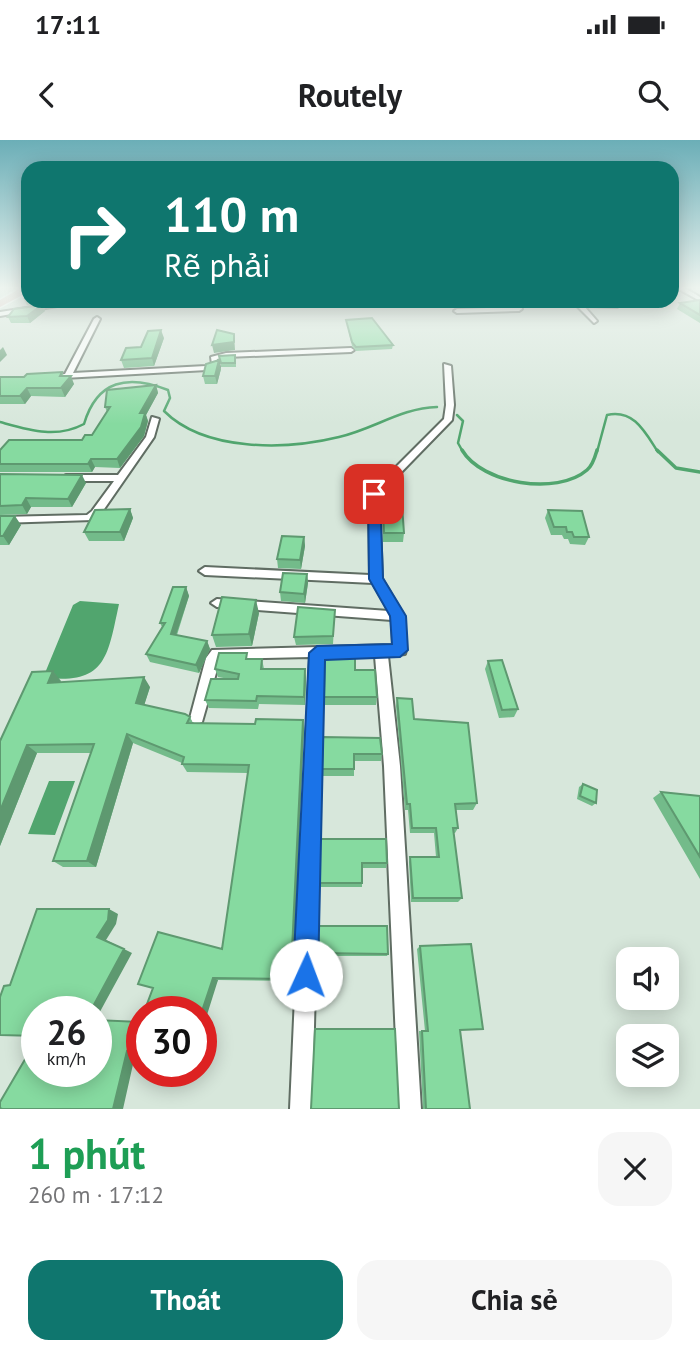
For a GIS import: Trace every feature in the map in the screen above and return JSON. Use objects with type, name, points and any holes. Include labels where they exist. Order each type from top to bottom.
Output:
[{"type":"street","points":[[68,376],[90,333]]},
{"type":"street","points":[[41,377],[206,368],[216,365],[213,358],[226,355],[351,350]]},
{"type":"street","points":[[197,718],[212,658],[217,654],[400,650],[398,616],[376,579],[374,494],[448,420],[450,405],[447,366]]},
{"type":"street","points":[[0,520],[89,518],[122,478],[150,437],[155,419]]},
{"type":"street","points":[[54,477],[122,478]]},
{"type":"street","points":[[205,571],[376,579]]},
{"type":"street","points":[[217,603],[398,616]]},
{"type":"street","points":[[381,652],[392,766],[410,1109]]},
{"type":"street","points":[[301,1109],[317,653]]},
{"type":"shaded area","points":[[80,601],[119,604],[107,651],[102,662],[82,676],[68,679],[48,678],[45,673],[73,605]]},
{"type":"shaded area","points":[[49,781],[75,781],[55,835],[28,834]]},
{"type":"building","points":[[147,333],[160,333],[152,358],[121,360],[126,348],[141,347]]},
{"type":"building","points":[[216,333],[234,334],[234,342],[212,345]]},
{"type":"building","points":[[350,333],[384,333],[393,345],[356,347]]},
{"type":"building","points":[[235,355],[235,363],[221,363],[219,356]]},
{"type":"building","points":[[219,360],[215,376],[203,376],[206,364]]},
{"type":"building","points":[[62,372],[60,376],[71,376],[61,388],[27,388],[20,396],[0,396],[0,377]]},
{"type":"building","points":[[156,385],[140,413],[145,413],[141,427],[117,459],[91,459],[88,464],[0,464],[0,450],[9,440],[82,440],[85,435],[92,435],[110,407],[105,407],[107,390]]},
{"type":"building","points":[[0,474],[82,475],[68,499],[26,498],[22,505],[0,506]]},
{"type":"building","points":[[382,490],[401,491],[404,533],[384,533]]},
{"type":"building","points":[[130,509],[120,532],[84,532],[95,510]]},
{"type":"building","points":[[548,510],[582,511],[589,537],[574,537],[572,532],[567,532],[566,527],[554,527]]},
{"type":"building","points":[[0,516],[15,516],[3,536],[0,536]]},
{"type":"building","points":[[282,536],[304,537],[300,560],[277,559]]},
{"type":"building","points":[[283,573],[307,574],[304,594],[280,592]]},
{"type":"building","points":[[173,587],[186,587],[171,634],[207,641],[196,665],[146,654],[165,623],[160,623]]},
{"type":"building","points":[[222,597],[256,600],[249,634],[212,635]]},
{"type":"building","points":[[298,607],[335,610],[333,636],[294,637]]},
{"type":"building","points":[[355,651],[355,670],[375,670],[377,697],[324,697],[325,652]]},
{"type":"building","points":[[219,653],[247,653],[246,659],[262,659],[261,669],[305,669],[304,697],[257,696],[256,701],[205,700],[211,679],[238,679],[239,674],[215,669]]},
{"type":"building","points":[[502,660],[518,709],[502,710],[488,661]]},
{"type":"building","points":[[53,671],[48,683],[144,677],[136,703],[185,714],[190,717],[187,723],[255,724],[256,719],[303,720],[292,950],[289,950],[287,979],[213,978],[207,996],[150,996],[153,988],[138,984],[158,932],[222,949],[249,765],[182,764],[184,757],[127,734],[87,861],[53,861],[94,744],[27,745],[0,811],[0,741],[32,672]]},
{"type":"building","points":[[397,698],[412,699],[414,719],[468,723],[477,803],[455,804],[458,828],[453,828],[462,898],[413,898],[410,857],[439,857],[436,828],[412,828],[410,804],[407,804]]},
{"type":"building","points":[[323,737],[380,738],[382,754],[354,754],[354,769],[322,769]]},
{"type":"building","points":[[583,784],[597,790],[596,803],[580,796]]},
{"type":"building","points":[[661,792],[700,796],[700,857]]},
{"type":"building","points":[[320,839],[386,839],[387,863],[362,863],[362,883],[319,883]]},
{"type":"building","points":[[37,909],[109,909],[108,920],[97,937],[124,949],[99,996],[21,996],[21,1036],[0,1035],[0,997],[4,986],[10,985]]},
{"type":"building","points":[[318,926],[387,926],[388,954],[317,953]]},
{"type":"building","points":[[471,944],[483,1029],[460,1030],[470,1109],[426,1109],[422,1031],[428,1031],[420,946]]},
{"type":"building","points":[[112,1021],[126,1021],[126,1055],[113,1109],[0,1108],[0,1102],[21,1066],[21,1087],[112,1087]]},
{"type":"building","points":[[315,1029],[395,1029],[399,1109],[311,1109]]},
{"type":"waterway","points":[[0,422],[42,432],[74,429],[84,424],[97,398],[106,390],[127,382],[140,382],[168,390],[170,398],[164,411],[181,424],[223,441],[247,444],[295,444],[339,437],[411,411],[437,407]]},
{"type":"waterway","points":[[597,452],[607,415],[616,414],[625,415],[638,424],[658,452]]},
{"type":"waterway","points":[[457,415],[463,421],[458,443],[463,452]]},
{"type":"waterway","points":[[462,450],[472,462],[502,478],[540,484],[558,483],[574,478],[589,468],[597,450]]},
{"type":"waterway","points":[[657,450],[676,468],[700,472]]},
{"type":"route","points":[[306,975],[317,653],[400,650],[398,616],[376,579],[374,494]]}]
